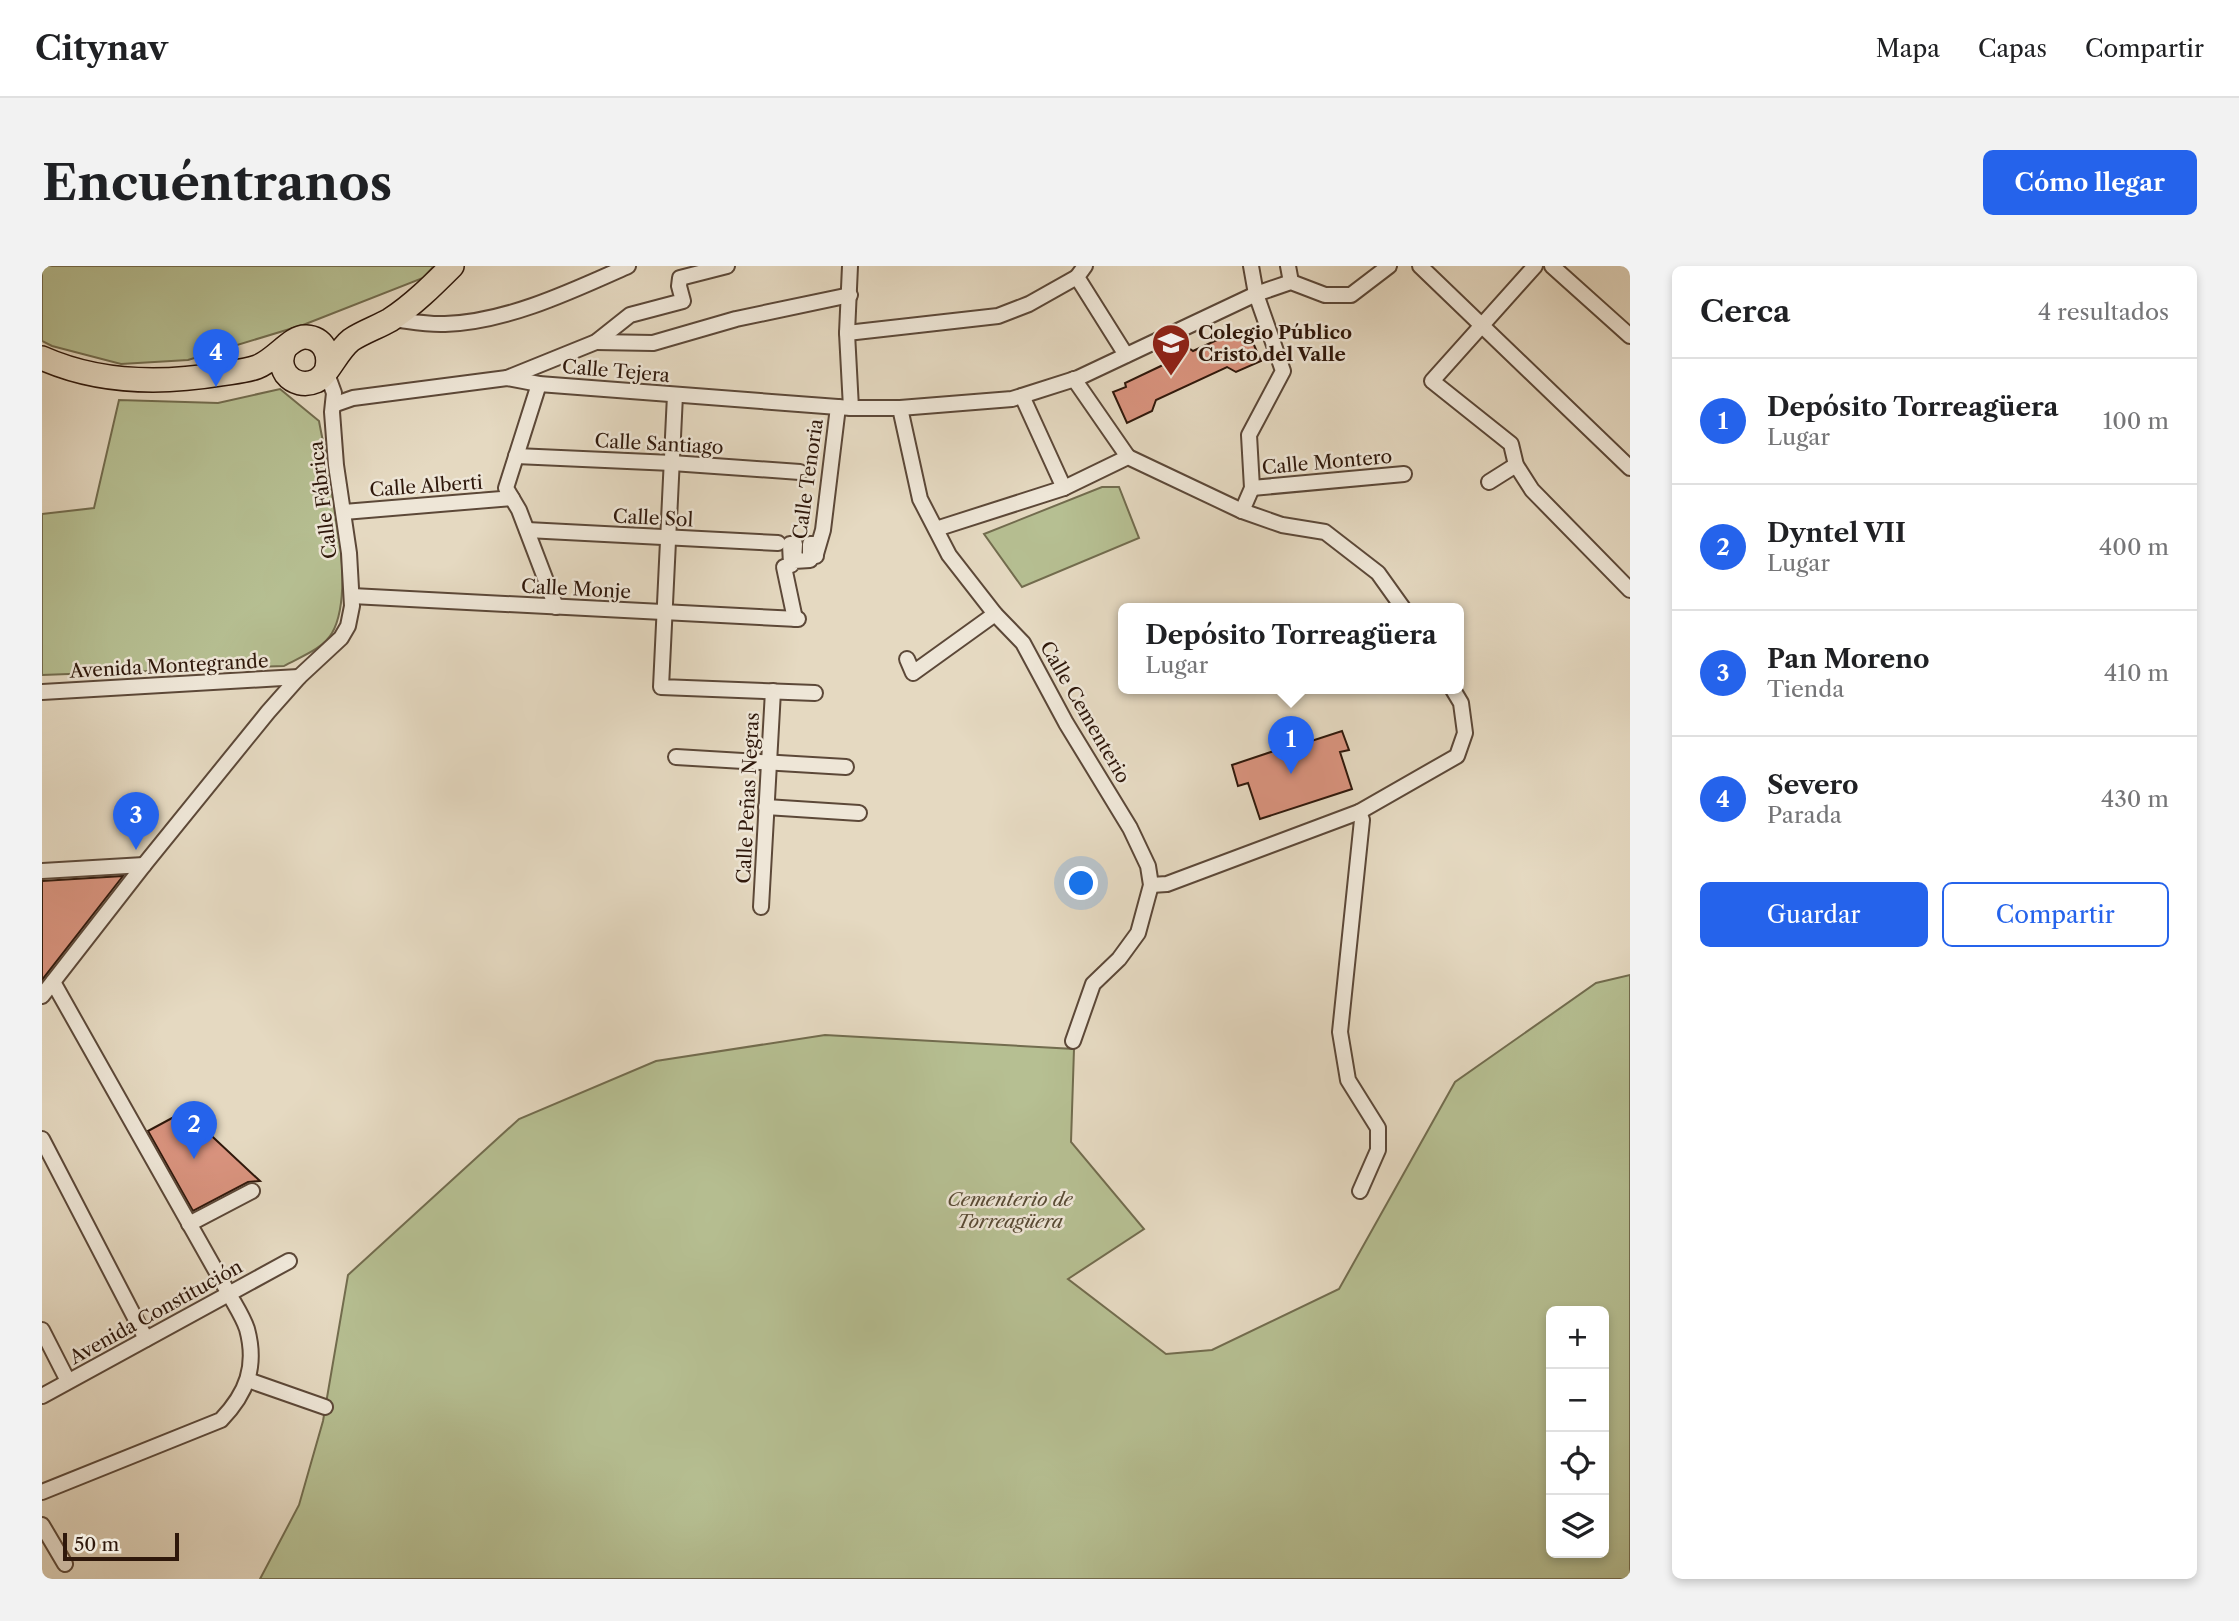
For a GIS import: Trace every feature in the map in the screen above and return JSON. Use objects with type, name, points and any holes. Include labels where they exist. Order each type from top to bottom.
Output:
[{"type":"main road","points":[[42,358],[77,371],[118,379],[181,379],[254,368],[276,371],[310,383],[317,380],[337,354],[353,339],[390,319],[452,266]]},
{"type":"main road","points":[[254,368],[274,358],[298,338],[353,339]]},
{"type":"main road","points":[[315,339],[327,351],[327,369]]},
{"type":"main road","points":[[285,348],[282,362],[293,379]]},
{"type":"street","points":[[390,319],[444,324],[492,318],[574,291],[628,266]]},
{"type":"street","points":[[507,378],[596,342],[630,315],[683,301],[680,278],[727,266]]},
{"type":"street","name":"Calle Tenoria","points":[[797,619],[784,567],[791,565],[790,544],[794,544],[794,561],[810,560],[810,544],[815,544],[816,556],[823,530],[845,408],[850,266]]},
{"type":"street","points":[[1242,512],[1252,488],[1249,435],[1283,371],[1256,294],[1251,266]]},
{"type":"street","points":[[1288,266],[1292,282],[1325,295],[1351,295],[1389,266]]},
{"type":"street","points":[[1420,266],[1630,468]]},
{"type":"street","points":[[1535,266],[1432,381],[1511,444],[1516,465],[1532,490],[1630,590]]},
{"type":"street","points":[[1552,266],[1630,336]]},
{"type":"street","points":[[847,333],[998,316],[1029,304],[1081,272],[1126,355]]},
{"type":"street","name":"Calle Tejera","points":[[332,402],[507,378],[539,384],[845,408],[900,408],[1012,399],[1074,379],[1256,294],[1292,282]]},
{"type":"street","points":[[596,342],[653,343],[736,319],[850,295]]},
{"type":"street","name":"Calle Fábrica","points":[[42,996],[268,712],[345,632],[351,616],[352,596],[344,512],[336,465],[332,402],[334,393],[327,369]]},
{"type":"street","points":[[293,379],[332,402]]},
{"type":"street","points":[[1074,379],[1128,457],[1242,512],[1282,524],[1325,532],[1378,573],[1399,603]]},
{"type":"street","points":[[539,384],[506,488],[527,530],[556,607]]},
{"type":"street","points":[[675,395],[661,687],[815,693]]},
{"type":"street","points":[[1022,396],[1064,488]]},
{"type":"street","name":"Calle Cementerio","points":[[900,408],[920,499],[949,555],[995,614],[1023,643],[1066,723],[1130,828],[1148,866],[1151,885]]},
{"type":"street","name":"Calle Santiago","points":[[516,456],[800,472]]},
{"type":"street","points":[[936,529],[1064,488],[1128,457]]},
{"type":"street","points":[[1489,482],[1516,465]]},
{"type":"street","name":"Calle Montero","points":[[1252,488],[1404,474]]},
{"type":"street","name":"Calle Alberti","points":[[344,512],[512,498]]},
{"type":"street","name":"Calle Sol","points":[[527,530],[778,543]]},
{"type":"street","name":"Calle Monje","points":[[352,596],[797,619]]},
{"type":"street","points":[[907,659],[913,673],[995,614]]},
{"type":"street","name":"Avenida Montegrande","points":[[42,692],[299,677]]},
{"type":"street","name":"Calle Peñas Negras","points":[[761,907],[773,691]]},
{"type":"street","points":[[1073,1041],[1093,984],[1119,959],[1138,933],[1151,885],[1167,884],[1359,812],[1457,756],[1465,733],[1461,703],[1456,694]]},
{"type":"street","points":[[676,757],[846,767]]},
{"type":"street","points":[[766,807],[859,813]]},
{"type":"street","points":[[1359,812],[1362,820],[1340,1032],[1348,1080],[1378,1128],[1378,1150],[1360,1191]]},
{"type":"street","points":[[42,871],[144,865]]},
{"type":"street","points":[[42,1492],[221,1420],[236,1405],[248,1380],[250,1352],[246,1327],[229,1294],[53,982]]},
{"type":"street","points":[[42,1139],[146,1339]]},
{"type":"street","points":[[189,1223],[252,1191]]},
{"type":"street","name":"Avenida Constitución","points":[[42,1396],[289,1261]]},
{"type":"street","points":[[42,1330],[68,1381]]},
{"type":"street","points":[[248,1380],[325,1407]]},
{"type":"street","points":[[42,1525],[65,1564]]},
{"type":"green space","points":[[42,266],[434,266],[423,278],[303,325],[188,360],[121,364],[42,341]]},
{"type":"green space","points":[[280,389],[319,421],[342,559],[339,613],[328,639],[311,652],[284,666],[42,675],[42,514],[94,508],[119,400],[218,403]]},
{"type":"green space","points":[[1102,487],[1119,487],[1139,538],[1022,587],[984,534]]},
{"type":"green space","name":"Cementerio de Torreagüera","points":[[1630,975],[1630,1579],[260,1579],[299,1505],[323,1421],[348,1275],[519,1119],[656,1061],[825,1035],[1074,1049],[1071,1142],[1144,1229],[1068,1279],[1166,1354],[1212,1350],[1339,1289],[1455,1082],[1596,983]]},
{"type":"building","name":"Colegio Público Cristo del Valle","points":[[1247,329],[1261,361],[1236,372],[1227,367],[1156,400],[1152,411],[1127,423],[1113,392],[1126,387],[1125,383],[1163,365],[1165,348],[1180,342],[1193,351]]},
{"type":"building","points":[[1342,731],[1349,750],[1340,752],[1352,789],[1260,819],[1248,783],[1238,786],[1232,765],[1277,750],[1276,746],[1294,740],[1296,746]]},
{"type":"building","points":[[123,876],[42,980],[42,881]]},
{"type":"building","points":[[185,1111],[260,1181],[248,1182],[193,1211],[148,1131]]},
{"type":"place","name":"Colegio Público Cristo del Valle","points":[[1171,377]]},
{"type":"place","name":"Severo","points":[[216,387]]},
{"type":"place","name":"Depósito Torreagüera","points":[[1291,774]]},
{"type":"place","name":"Pan Moreno","points":[[136,850]]},
{"type":"place","name":"Dyntel VII","points":[[194,1159]]}]
